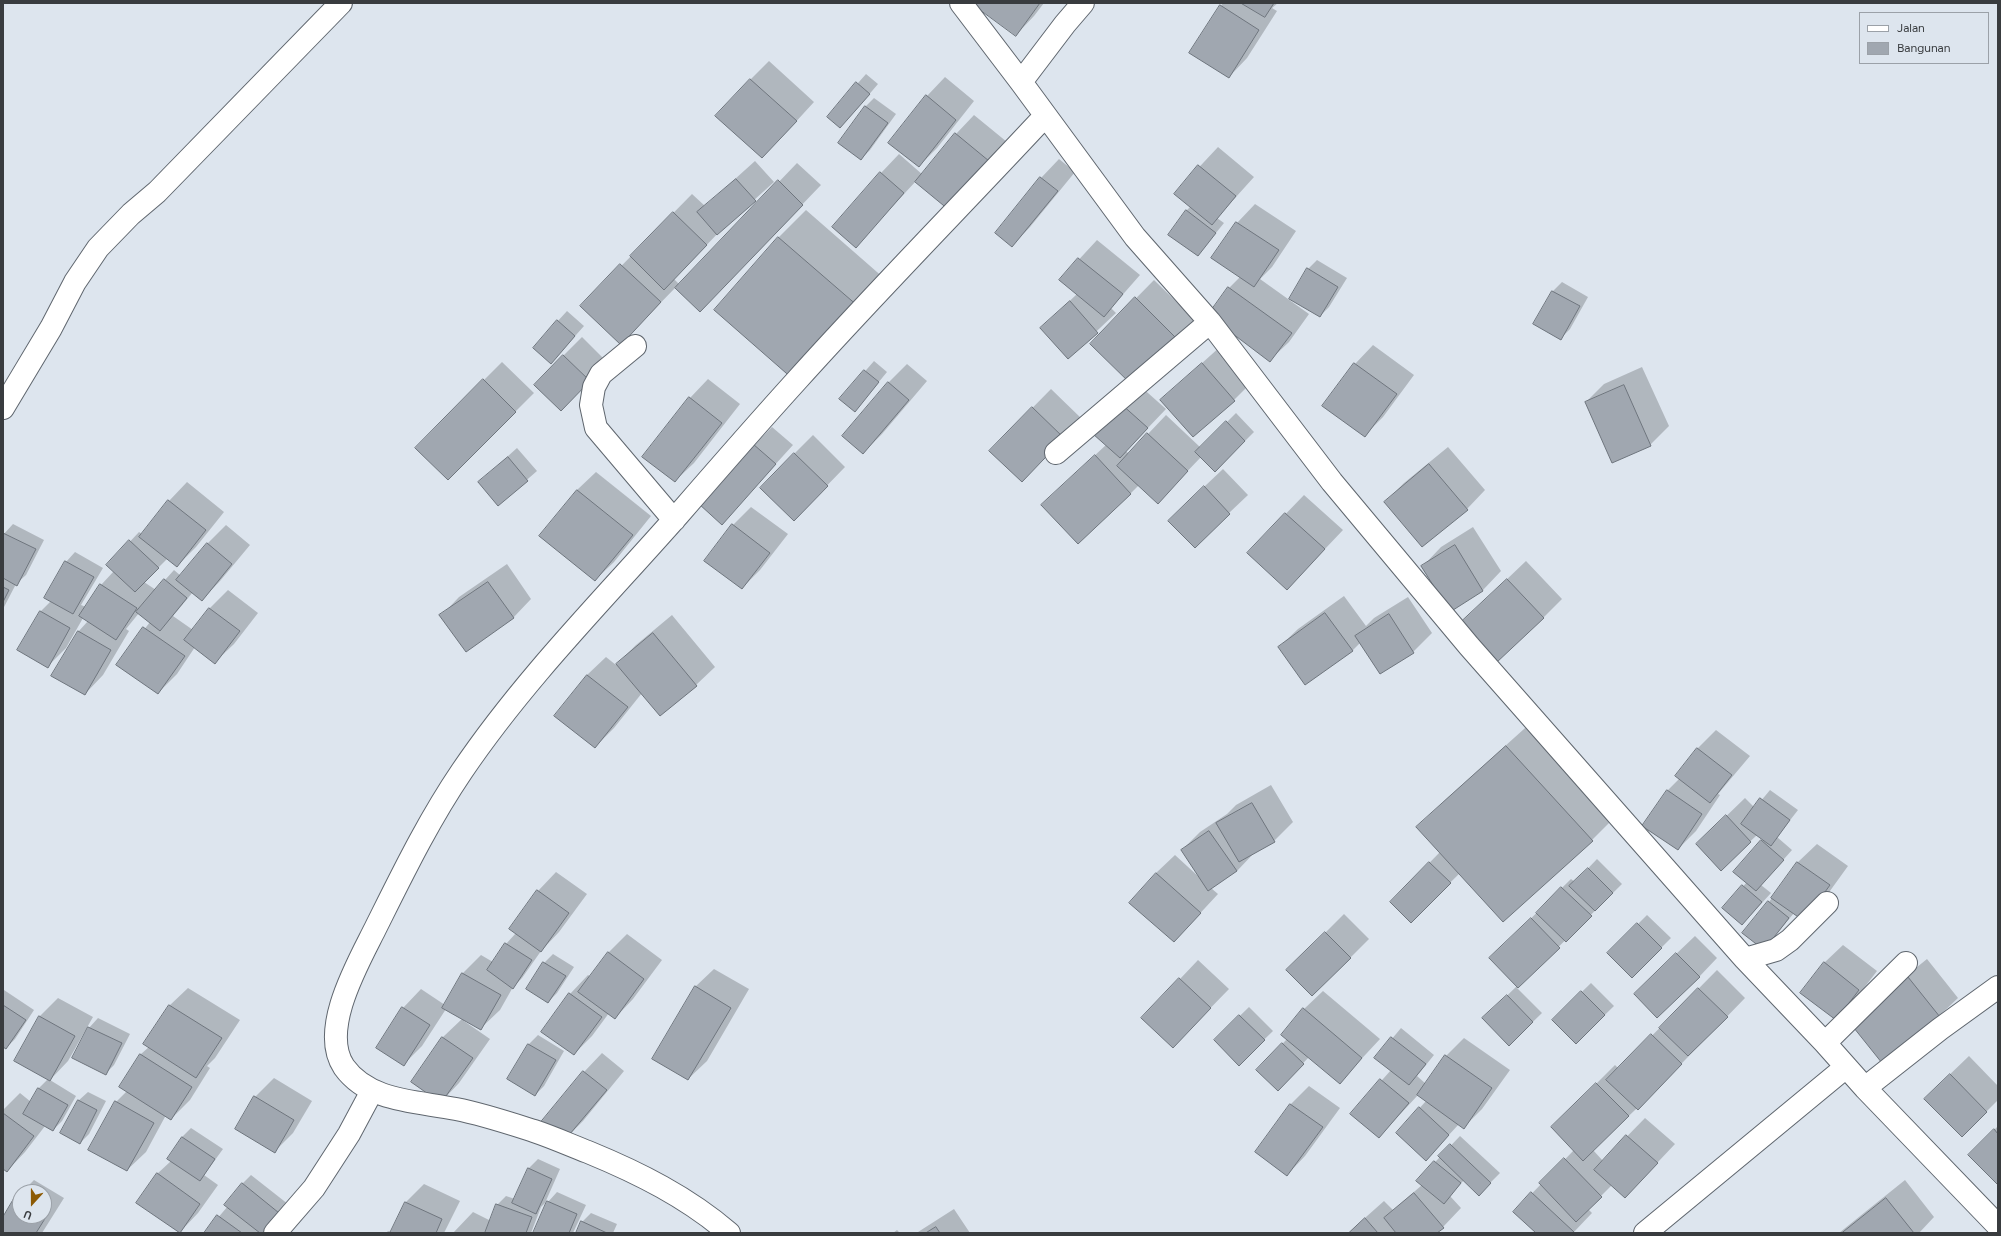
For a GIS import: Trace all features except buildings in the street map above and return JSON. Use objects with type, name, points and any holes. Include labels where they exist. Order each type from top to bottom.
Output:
[{"type":"street","points":[[3,408],[75,282],[98,248],[131,214],[156,192],[341,3]]},
{"type":"street","points":[[961,3],[1021,82],[1134,237],[1210,322],[1332,482],[1469,646],[1745,960],[1825,1043],[1865,1088],[1998,1226]]},
{"type":"street","points":[[1021,82],[1083,3]]},
{"type":"street","points":[[729,1233],[706,1213],[675,1193],[624,1168],[539,1132],[485,1116],[400,1099],[372,1091],[350,1074],[339,1059],[336,1040],[339,1015],[350,978],[418,844],[462,771],[559,646],[674,520],[799,377],[1045,116]]},
{"type":"street","points":[[1056,453],[1210,322]]},
{"type":"street","points":[[635,346],[601,374],[594,387],[591,405],[596,428],[674,520]]},
{"type":"street","points":[[1745,960],[1776,950],[1790,940],[1827,903]]},
{"type":"street","points":[[1825,1043],[1906,963]]},
{"type":"street","points":[[1865,1088],[1940,1029],[1998,987]]},
{"type":"street","points":[[1645,1233],[1846,1067]]},
{"type":"street","points":[[275,1233],[314,1188],[349,1134],[372,1091]]}]
